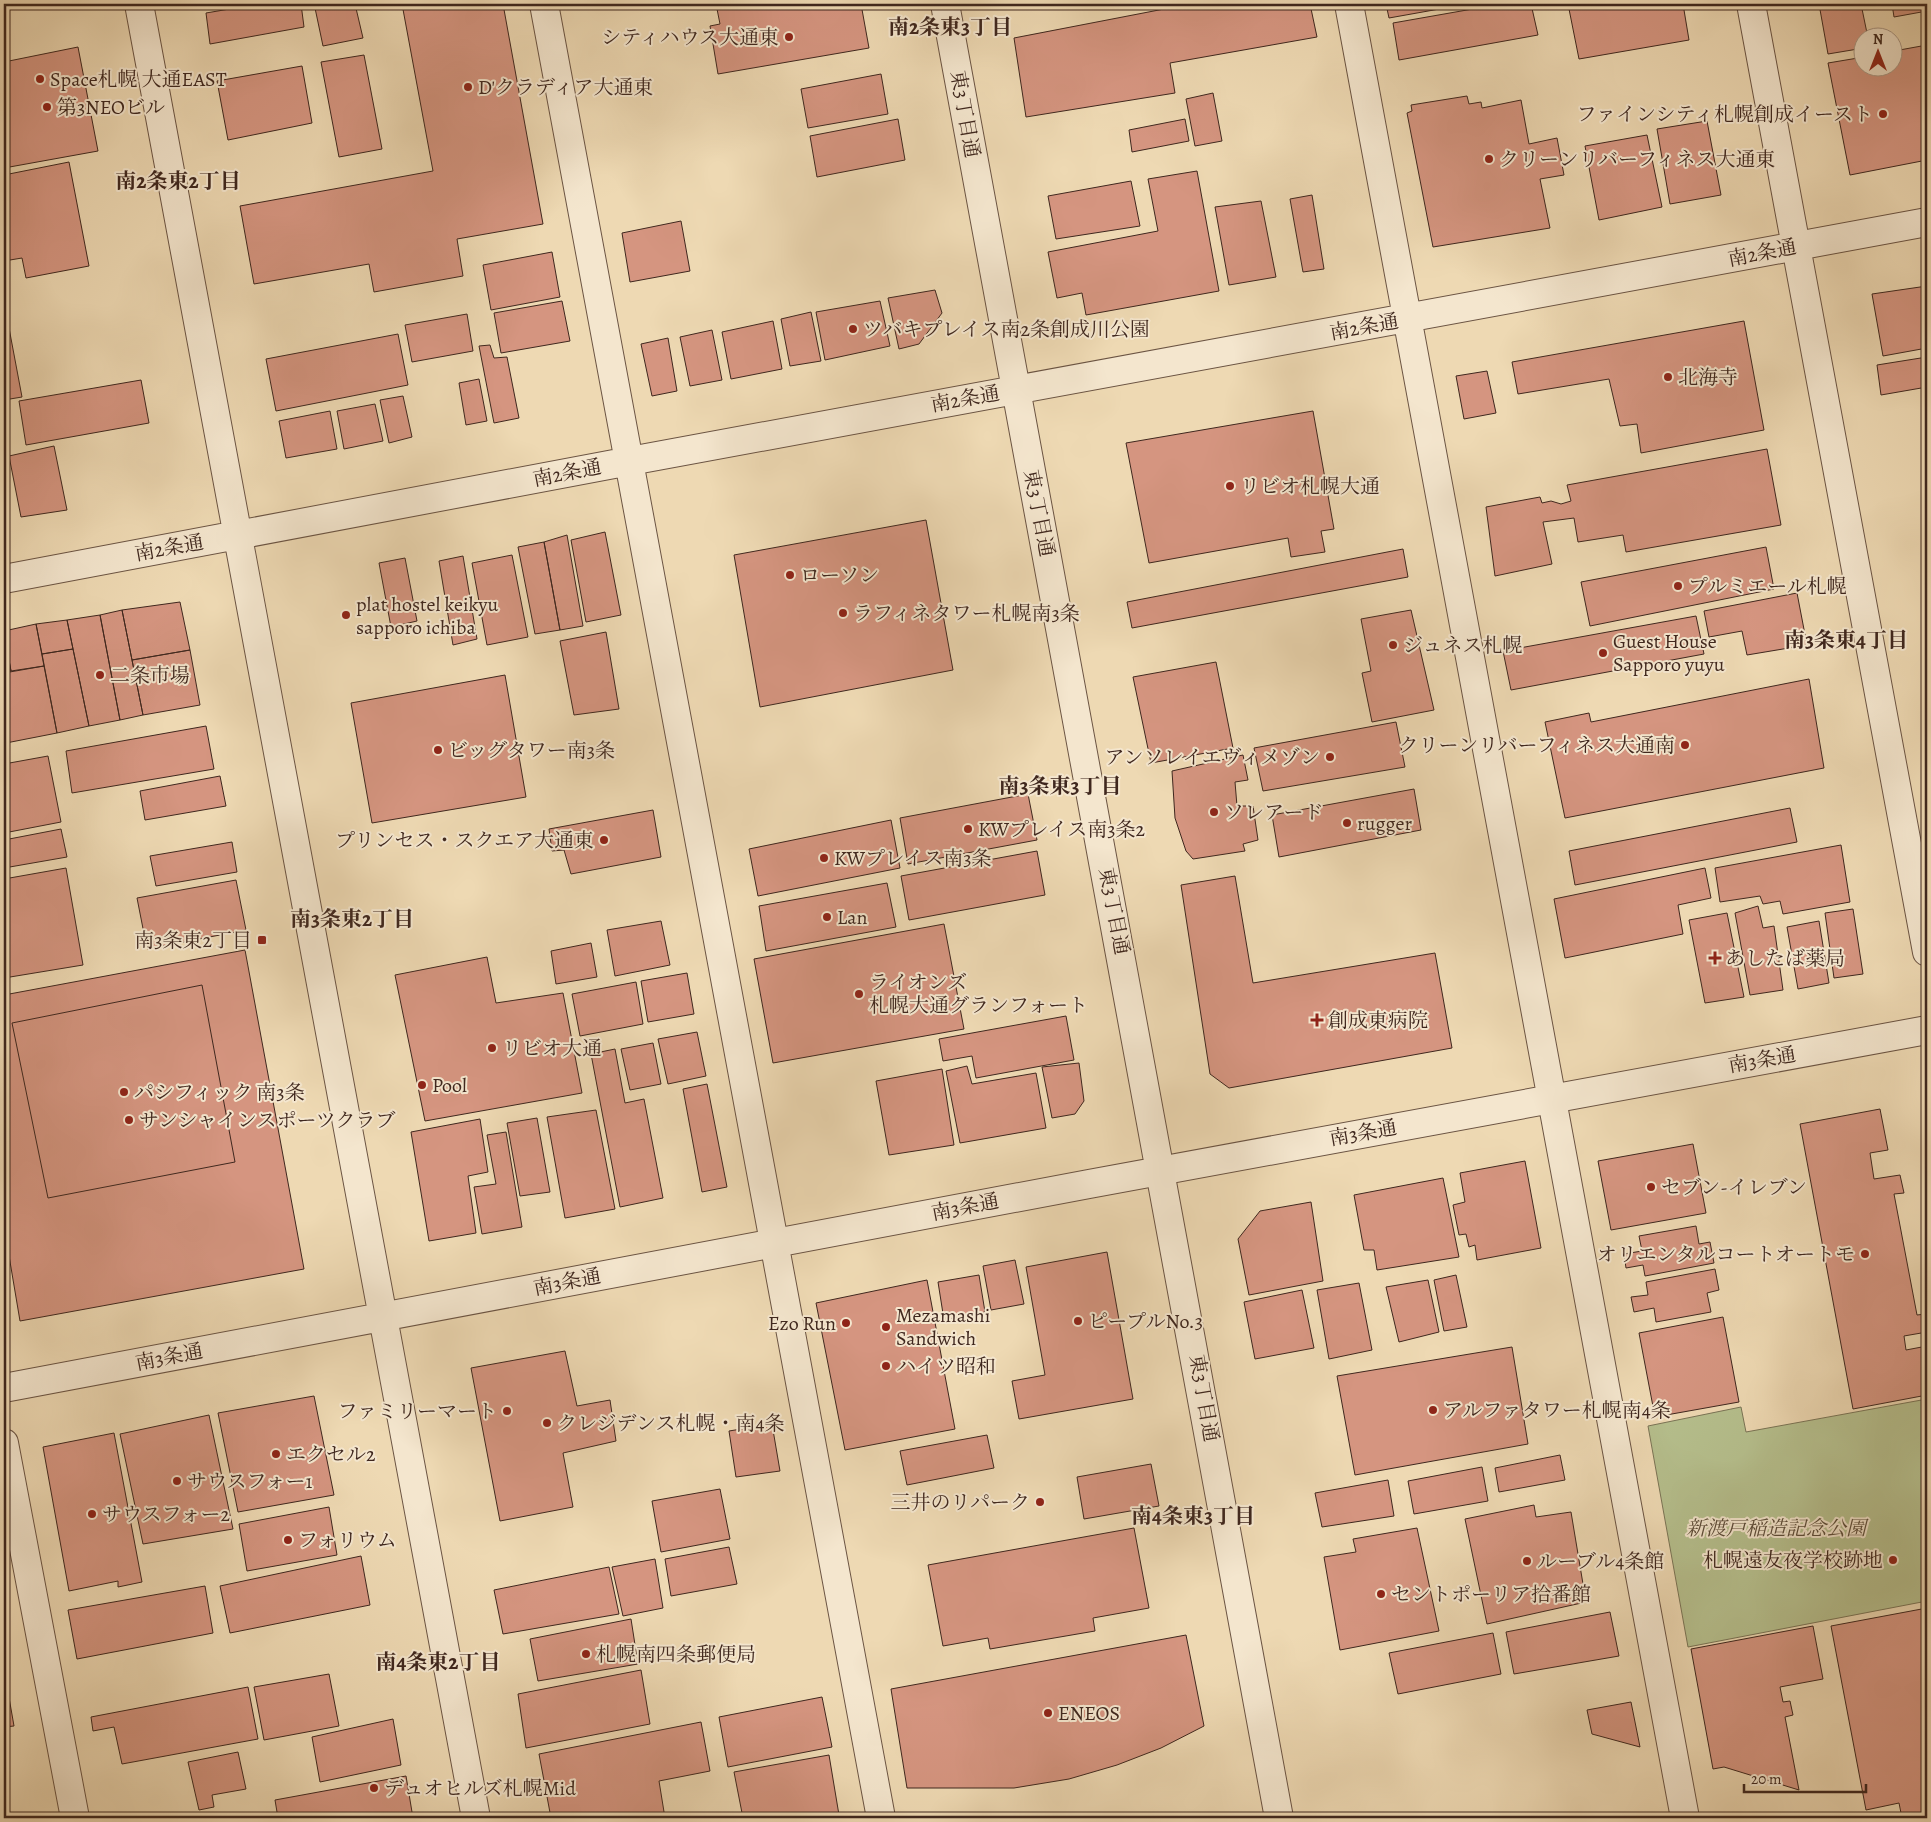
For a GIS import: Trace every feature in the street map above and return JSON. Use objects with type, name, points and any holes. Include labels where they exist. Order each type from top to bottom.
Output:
[{"type":"street","points":[[139,4],[476,1818]]},
{"type":"street","points":[[544,4],[881,1818]]},
{"type":"street","name":"東3丁目通","points":[[945,4],[1162,1170],[1279,1818]]},
{"type":"street","points":[[1349,4],[1685,1818]]},
{"type":"street","points":[[1752,4],[1927,952]]},
{"type":"street","name":"南2条通","points":[[4,579],[630,461],[1927,222]]},
{"type":"street","name":"南3条通","points":[[4,1388],[1162,1170],[1927,1030]]},
{"type":"street","points":[[4,1442],[75,1818]]},
{"type":"green space","name":"新渡戸稲造記念公園","points":[[1927,1399],[1927,1601],[1688,1647],[1648,1426],[1741,1407],[1746,1432]]},
{"type":"building","points":[[259,4],[301,4],[304,27],[210,44],[206,13]]},
{"type":"building","points":[[333,4],[355,4],[363,38],[323,46],[315,8]]},
{"type":"building","name":"D'クラディア大通東","points":[[402,4],[503,4],[543,224],[457,239],[463,276],[374,292],[369,264],[254,284],[240,206],[433,171]]},
{"type":"building","name":"シティハウス大通東","points":[[716,4],[861,4],[869,48],[718,74],[710,26],[720,24]]},
{"type":"building","points":[[1163,4],[1310,4],[1317,37],[1170,63],[1175,93],[1026,117],[1014,38],[1164,9]]},
{"type":"building","points":[[1386,4],[1445,4],[1445,8],[1389,18]]},
{"type":"building","points":[[1501,4],[1531,4],[1538,35],[1399,60],[1393,23]]},
{"type":"building","points":[[1568,4],[1683,4],[1689,40],[1579,59]]},
{"type":"building","points":[[1819,4],[1861,4],[1866,28],[1854,28],[1854,50],[1828,54]]},
{"type":"building","points":[[1892,4],[1927,4],[1927,11],[1894,17]]},
{"type":"building","name":"ファインシティ札幌創成イースト","points":[[1927,45],[1927,160],[1850,175],[1828,63],[1854,59],[1854,78],[1904,78],[1904,49]]},
{"type":"building","name":"第3NEOビル","points":[[78,47],[98,151],[4,168],[4,62]]},
{"type":"building","points":[[364,55],[382,149],[339,157],[321,62]]},
{"type":"building","points":[[302,66],[312,123],[228,140],[217,81]]},
{"type":"building","points":[[881,74],[888,114],[808,128],[801,89]]},
{"type":"building","points":[[1213,93],[1222,141],[1195,146],[1186,99]]},
{"type":"building","name":"クリーンリバーフィネス大通東","points":[[1467,96],[1469,104],[1481,102],[1482,108],[1521,100],[1529,144],[1557,138],[1564,175],[1540,179],[1550,228],[1433,247],[1407,113],[1412,111],[1411,105]]},
{"type":"building","points":[[898,119],[905,160],[817,177],[810,136]]},
{"type":"building","points":[[1185,119],[1189,141],[1132,152],[1129,130]]},
{"type":"building","points":[[1707,121],[1721,195],[1670,204],[1657,129]]},
{"type":"building","points":[[1647,135],[1662,207],[1599,220],[1585,146]]},
{"type":"building","points":[[69,162],[89,266],[26,278],[22,258],[4,261],[4,175]]},
{"type":"building","points":[[1197,171],[1219,291],[1086,315],[1082,293],[1057,298],[1048,252],[1158,231],[1148,179]]},
{"type":"building","points":[[1131,181],[1140,226],[1056,239],[1048,196]]},
{"type":"building","points":[[1312,195],[1324,269],[1303,272],[1290,199]]},
{"type":"building","points":[[1261,201],[1276,277],[1229,285],[1215,207]]},
{"type":"building","points":[[681,221],[690,271],[630,282],[622,233]]},
{"type":"building","points":[[552,252],[560,297],[491,310],[483,265]]},
{"type":"building","points":[[1927,286],[1927,348],[1883,356],[1872,294]]},
{"type":"building","points":[[935,290],[942,313],[919,344],[899,349],[888,298]]},
{"type":"building","points":[[562,301],[570,341],[501,353],[494,313]]},
{"type":"building","name":"ツバキプレイス南2条創成川公園","points":[[880,301],[890,346],[825,360],[816,312]]},
{"type":"building","points":[[6,312],[22,397],[4,400],[4,313]]},
{"type":"building","points":[[811,312],[821,361],[790,366],[781,319]]},
{"type":"building","points":[[467,314],[473,351],[412,362],[405,325]]},
{"type":"building","points":[[773,321],[782,369],[731,379],[722,332]]},
{"type":"building","points":[[1744,321],[1764,430],[1641,453],[1637,424],[1620,426],[1609,379],[1518,394],[1512,362]]},
{"type":"building","points":[[712,330],[722,380],[690,386],[680,337]]},
{"type":"building","points":[[398,334],[408,385],[276,411],[266,359]]},
{"type":"building","points":[[668,338],[677,391],[652,396],[641,344]]},
{"type":"building","points":[[490,345],[494,358],[507,357],[519,418],[494,423],[479,346]]},
{"type":"building","points":[[1927,357],[1927,387],[1881,395],[1877,365]]},
{"type":"building","points":[[1487,371],[1496,413],[1464,419],[1456,376]]},
{"type":"building","points":[[479,379],[487,421],[466,425],[459,383]]},
{"type":"building","points":[[141,380],[149,423],[26,445],[19,401]]},
{"type":"building","points":[[403,396],[412,437],[389,443],[380,400]]},
{"type":"building","points":[[375,404],[383,441],[344,449],[337,411]]},
{"type":"building","points":[[330,411],[337,449],[286,458],[279,421]]},
{"type":"building","name":"リビオ札幌大通","points":[[1313,411],[1334,529],[1321,531],[1325,552],[1291,557],[1288,538],[1149,563],[1126,443]]},
{"type":"building","points":[[54,446],[67,510],[21,517],[9,456]]},
{"type":"building","points":[[1767,449],[1781,525],[1626,552],[1623,535],[1578,542],[1574,518],[1543,522],[1552,564],[1495,576],[1486,507],[1540,497],[1542,503],[1551,501],[1561,504],[1571,501],[1567,485]]},
{"type":"building","name":"ラフィネタワー札幌南3条","points":[[926,520],[953,670],[760,707],[734,555]]},
{"type":"building","points":[[605,532],[621,615],[586,622],[571,540]]},
{"type":"building","points":[[567,535],[583,626],[560,630],[544,542]]},
{"type":"building","points":[[544,542],[560,630],[535,634],[518,547]]},
{"type":"building","name":"プルミエール札幌","points":[[1766,547],[1774,589],[1590,626],[1581,582]]},
{"type":"building","points":[[1403,549],[1408,577],[1132,628],[1127,602]]},
{"type":"building","points":[[512,555],[528,637],[487,645],[472,563]]},
{"type":"building","points":[[463,556],[477,639],[453,645],[439,561]]},
{"type":"building","points":[[405,558],[417,621],[391,627],[379,563]]},
{"type":"building","points":[[1797,593],[1807,645],[1747,655],[1742,631],[1709,637],[1704,611]]},
{"type":"building","points":[[180,602],[190,650],[132,660],[122,610]]},
{"type":"building","points":[[122,610],[143,715],[120,720],[100,615]]},
{"type":"building","name":"ジュネス札幌","points":[[1411,610],[1434,710],[1372,722],[1362,673],[1371,671],[1361,619]]},
{"type":"building","points":[[100,615],[120,720],[89,726],[67,620]]},
{"type":"building","name":"Guest House Sapporo yuyu","points":[[1696,616],[1704,654],[1511,690],[1503,651]]},
{"type":"building","points":[[67,620],[73,649],[42,654],[36,624]]},
{"type":"building","points":[[36,624],[44,666],[11,671],[4,631]]},
{"type":"building","points":[[606,632],[619,709],[574,715],[560,641]]},
{"type":"building","points":[[4,635],[11,671],[4,673]]},
{"type":"building","points":[[73,649],[89,726],[57,733],[42,654]]},
{"type":"building","points":[[190,650],[200,705],[143,715],[132,660]]},
{"type":"building","points":[[1216,662],[1233,748],[1151,763],[1133,677]]},
{"type":"building","points":[[44,666],[57,733],[6,743],[4,731],[4,673]]},
{"type":"building","name":"ビッグタワー南3条","points":[[505,675],[526,797],[372,823],[351,703]]},
{"type":"building","name":"クリーンリバーフィネス大通南","points":[[1809,679],[1824,768],[1565,818],[1545,722],[1589,713],[1591,722]]},
{"type":"building","name":"アンソレイエヴィメゾン","points":[[1396,722],[1405,767],[1263,791],[1254,748]]},
{"type":"building","points":[[206,726],[214,769],[72,793],[66,751]]},
{"type":"building","name":"ソレアード","points":[[1243,755],[1248,780],[1235,782],[1237,806],[1253,806],[1258,840],[1243,844],[1245,851],[1193,859],[1186,851],[1175,818],[1172,771]]},
{"type":"building","points":[[48,756],[61,822],[4,833],[4,764]]},
{"type":"building","points":[[220,776],[226,806],[145,820],[140,791]]},
{"type":"building","name":"rugger","points":[[1414,789],[1421,830],[1279,857],[1272,815]]},
{"type":"building","name":"KWプレイス南3条2","points":[[1028,794],[1037,840],[908,864],[900,818]]},
{"type":"building","points":[[1790,808],[1797,842],[1575,885],[1569,851]]},
{"type":"building","name":"プリンセス・スクエア大通東","points":[[653,810],[661,857],[571,874],[564,850],[552,851],[549,829]]},
{"type":"building","name":"KWプレイス南3条","points":[[891,820],[900,868],[758,896],[749,849]]},
{"type":"building","points":[[61,829],[67,857],[4,868],[4,840]]},
{"type":"building","points":[[232,842],[237,872],[156,886],[150,856]]},
{"type":"building","points":[[1841,845],[1850,902],[1783,914],[1780,901],[1763,904],[1760,896],[1720,902],[1715,868]]},
{"type":"building","points":[[1037,851],[1045,895],[909,920],[901,876]]},
{"type":"building","points":[[66,868],[83,965],[4,978],[4,879]]},
{"type":"building","points":[[1705,868],[1711,898],[1678,905],[1683,934],[1565,958],[1554,899]]},
{"type":"building","points":[[1235,876],[1253,983],[1435,953],[1452,1048],[1229,1088],[1210,1074],[1181,885]]},
{"type":"building","points":[[236,880],[246,930],[147,949],[137,898]]},
{"type":"building","name":"Lan","points":[[887,883],[896,927],[766,951],[759,906]]},
{"type":"building","points":[[1758,906],[1763,928],[1774,926],[1783,990],[1750,995],[1735,913]]},
{"type":"building","points":[[1853,909],[1863,974],[1834,978],[1825,913]]},
{"type":"building","points":[[1727,913],[1744,997],[1705,1003],[1689,920]]},
{"type":"building","points":[[661,921],[670,965],[615,976],[607,930]]},
{"type":"building","points":[[1819,921],[1829,983],[1798,989],[1787,927]]},
{"type":"building","name":"ライオンズ 札幌大通グランフォート","points":[[944,924],[964,1029],[773,1063],[754,959]]},
{"type":"building","points":[[591,943],[597,977],[556,984],[551,951]]},
{"type":"building","points":[[245,950],[304,1269],[20,1321],[4,1226],[4,995]]},
{"type":"building","name":"リビオ大通","points":[[487,957],[496,1003],[563,993],[582,1093],[425,1121],[395,975]]},
{"type":"building","points":[[687,973],[694,1014],[648,1022],[641,981]]},
{"type":"building","points":[[636,982],[643,1024],[580,1036],[572,994]]},
{"type":"building","name":"パシフィック 南3条","points":[[202,985],[235,1162],[48,1198],[12,1023]]},
{"type":"building","points":[[1066,1016],[1074,1060],[976,1078],[972,1056],[943,1061],[939,1039]]},
{"type":"building","points":[[697,1032],[706,1076],[668,1084],[658,1039]]},
{"type":"building","points":[[653,1043],[661,1084],[630,1090],[621,1049]]},
{"type":"building","points":[[615,1049],[625,1103],[644,1099],[663,1198],[620,1207],[591,1054]]},
{"type":"building","points":[[1079,1063],[1084,1101],[1075,1114],[1052,1118],[1042,1067]]},
{"type":"building","points":[[967,1066],[972,1084],[1036,1073],[1046,1128],[960,1143],[946,1071]]},
{"type":"building","points":[[942,1069],[954,1145],[889,1155],[876,1081]]},
{"type":"building","points":[[707,1084],[727,1187],[702,1192],[683,1089]]},
{"type":"building","name":"オリエンタルコートオートモ","points":[[1880,1109],[1888,1150],[1870,1153],[1874,1179],[1900,1175],[1904,1193],[1894,1194],[1917,1315],[1926,1314],[1927,1324],[1927,1332],[1904,1336],[1906,1350],[1927,1346],[1927,1395],[1853,1409],[1800,1124]]},
{"type":"building","points":[[596,1110],[615,1209],[565,1218],[547,1117]]},
{"type":"building","points":[[537,1118],[550,1192],[520,1196],[507,1123]]},
{"type":"building","points":[[480,1119],[488,1172],[468,1176],[476,1233],[429,1241],[411,1132]]},
{"type":"building","points":[[506,1132],[522,1227],[482,1234],[474,1187],[496,1184],[487,1135]]},
{"type":"building","points":[[1693,1144],[1706,1213],[1611,1230],[1598,1161]]},
{"type":"building","points":[[1525,1161],[1541,1248],[1477,1260],[1475,1245],[1469,1247],[1466,1234],[1459,1235],[1453,1205],[1465,1202],[1460,1173]]},
{"type":"building","points":[[1443,1178],[1459,1257],[1377,1270],[1374,1250],[1364,1250],[1354,1195]]},
{"type":"building","points":[[1311,1202],[1323,1281],[1249,1295],[1238,1239],[1260,1211]]},
{"type":"building","points":[[1696,1226],[1699,1244],[1710,1242],[1714,1263],[1645,1276],[1643,1265],[1626,1268],[1624,1254],[1642,1251],[1639,1236]]},
{"type":"building","name":"ピープルNo.3","points":[[1107,1252],[1133,1399],[1019,1419],[1012,1381],[1045,1375],[1026,1267]]},
{"type":"building","points":[[1015,1260],[1024,1304],[991,1310],[983,1266]]},
{"type":"building","points":[[1715,1269],[1719,1290],[1707,1293],[1711,1312],[1656,1322],[1654,1308],[1634,1312],[1631,1297],[1648,1295],[1646,1282]]},
{"type":"building","points":[[979,1275],[985,1312],[944,1320],[938,1282]]},
{"type":"building","points":[[1456,1275],[1467,1327],[1444,1331],[1434,1280]]},
{"type":"building","name":"ハイツ昭和","points":[[927,1280],[955,1429],[845,1450],[816,1303]]},
{"type":"building","points":[[1428,1280],[1439,1332],[1399,1342],[1386,1287]]},
{"type":"building","points":[[1359,1283],[1372,1350],[1329,1359],[1317,1290]]},
{"type":"building","points":[[1302,1290],[1314,1348],[1255,1359],[1244,1302]]},
{"type":"building","points":[[1723,1317],[1739,1402],[1655,1417],[1639,1333]]},
{"type":"building","name":"アルファタワー札幌南4条","points":[[1512,1347],[1528,1444],[1355,1475],[1337,1376]]},
{"type":"building","name":"クレジデンス札幌・南4条","points":[[565,1351],[577,1406],[610,1400],[616,1441],[563,1453],[573,1507],[500,1521],[471,1368]]},
{"type":"building","name":"エクセル2","points":[[314,1396],[334,1495],[238,1512],[218,1413]]},
{"type":"building","name":"サウスフォー1","points":[[209,1415],[233,1529],[143,1544],[120,1434]]},
{"type":"building","points":[[772,1424],[780,1471],[736,1477],[729,1431]]},
{"type":"building","name":"サウスフォー2","points":[[114,1433],[142,1582],[118,1587],[118,1581],[69,1591],[43,1447]]},
{"type":"building","points":[[987,1435],[994,1468],[907,1485],[900,1451]]},
{"type":"building","points":[[1560,1455],[1565,1480],[1499,1492],[1495,1468]]},
{"type":"building","points":[[1151,1464],[1159,1506],[1084,1519],[1077,1477]]},
{"type":"building","points":[[1482,1467],[1488,1501],[1414,1514],[1408,1481]]},
{"type":"building","points":[[1388,1480],[1394,1516],[1322,1527],[1315,1493]]},
{"type":"building","points":[[720,1489],[730,1539],[661,1552],[652,1501]]},
{"type":"building","name":"ルーブル4条館","points":[[1534,1505],[1536,1517],[1571,1512],[1586,1602],[1487,1624],[1465,1519]]},
{"type":"building","name":"フォリウム","points":[[329,1507],[337,1555],[247,1571],[239,1524]]},
{"type":"building","points":[[1134,1528],[1149,1608],[1093,1618],[1095,1631],[990,1649],[988,1638],[943,1646],[928,1565]]},
{"type":"building","name":"セントポーリア拾番館","points":[[1417,1528],[1439,1631],[1340,1650],[1324,1557],[1356,1552],[1353,1539]]},
{"type":"building","points":[[729,1547],[737,1584],[671,1596],[665,1559]]},
{"type":"building","points":[[361,1556],[370,1605],[230,1633],[220,1586]]},
{"type":"building","points":[[655,1559],[663,1608],[623,1616],[612,1567]]},
{"type":"building","points":[[609,1567],[619,1614],[503,1634],[494,1590]]},
{"type":"building","points":[[205,1586],[213,1633],[77,1659],[68,1610]]},
{"type":"building","points":[[1927,1608],[1927,1818],[1902,1818],[1899,1803],[1866,1810],[1831,1626]]},
{"type":"building","points":[[1610,1612],[1619,1656],[1514,1674],[1506,1632]]},
{"type":"building","points":[[631,1619],[638,1664],[538,1681],[530,1639]]},
{"type":"building","points":[[1813,1626],[1823,1679],[1780,1687],[1783,1702],[1790,1701],[1793,1715],[1785,1717],[1799,1790],[1724,1767],[1713,1769],[1691,1649]]},
{"type":"building","points":[[1493,1633],[1501,1674],[1398,1694],[1389,1653]]},
{"type":"building","points":[[1186,1635],[1204,1726],[1161,1748],[1117,1765],[1069,1779],[1014,1788],[907,1788],[891,1689]]},
{"type":"building","points":[[4,1669],[14,1726],[4,1727]]},
{"type":"building","points":[[641,1670],[650,1724],[526,1748],[518,1694]]},
{"type":"building","points":[[329,1674],[339,1726],[264,1740],[254,1687]]},
{"type":"building","points":[[248,1687],[258,1739],[122,1764],[114,1727],[93,1731],[91,1717]]},
{"type":"building","points":[[822,1697],[832,1747],[728,1767],[719,1717]]},
{"type":"building","points":[[1631,1702],[1640,1747],[1592,1734],[1587,1710]]},
{"type":"building","points":[[393,1719],[401,1765],[320,1782],[312,1737]]},
{"type":"building","points":[[701,1722],[710,1771],[659,1781],[665,1818],[551,1818],[539,1754]]},
{"type":"building","points":[[238,1752],[246,1789],[212,1795],[214,1807],[199,1810],[188,1762]]},
{"type":"building","points":[[829,1755],[839,1815],[822,1818],[743,1818],[734,1772]]},
{"type":"building","name":"デュオヒルズ札幌Mid","points":[[406,1776],[413,1818],[278,1818],[275,1800]]},
{"type":"place","name":"シティハウス大通東","points":[[789,37]]},
{"type":"place","name":"Space札幌 大通EAST","points":[[40,79]]},
{"type":"place","name":"D'クラディア大通東","points":[[468,87]]},
{"type":"place","name":"第3NEOビル","points":[[47,107]]},
{"type":"place","name":"ファインシティ札幌創成イースト","points":[[1883,114]]},
{"type":"place","name":"クリーンリバーフィネス大通東","points":[[1489,159]]},
{"type":"place","name":"ツバキプレイス南2条創成川公園","points":[[853,329]]},
{"type":"place","name":"北海寺","points":[[1668,377]]},
{"type":"place","name":"リビオ札幌大通","points":[[1230,486]]},
{"type":"place","name":"ローソン","points":[[790,575]]},
{"type":"place","name":"プルミエール札幌","points":[[1678,586]]},
{"type":"place","name":"ラフィネタワー札幌南3条","points":[[843,613]]},
{"type":"place","name":"plat hostel keikyu sapporo ichiba","points":[[346,615]]},
{"type":"place","name":"ジュネス札幌","points":[[1393,645]]},
{"type":"place","name":"Guest House Sapporo yuyu","points":[[1603,653]]},
{"type":"place","name":"二条市場","points":[[100,675]]},
{"type":"place","name":"クリーンリバーフィネス大通南","points":[[1685,745]]},
{"type":"place","name":"ビッグタワー南3条","points":[[438,750]]},
{"type":"place","name":"アンソレイエヴィメゾン","points":[[1330,757]]},
{"type":"place","name":"ソレアード","points":[[1214,812]]},
{"type":"place","name":"rugger","points":[[1347,823]]},
{"type":"place","name":"KWプレイス南3条2","points":[[968,829]]},
{"type":"place","name":"プリンセス・スクエア大通東","points":[[604,840]]},
{"type":"place","name":"KWプレイス南3条","points":[[824,858]]},
{"type":"place","name":"Lan","points":[[827,917]]},
{"type":"place","name":"南3条東2丁目","points":[[262,940]]},
{"type":"place","name":"あしたば薬局","points":[[1715,958]]},
{"type":"place","name":"ライオンズ 札幌大通グランフォート","points":[[859,994]]},
{"type":"place","name":"創成東病院","points":[[1317,1020]]},
{"type":"place","name":"リビオ大通","points":[[492,1048]]},
{"type":"place","name":"Pool","points":[[422,1085]]},
{"type":"place","name":"パシフィック 南3条","points":[[124,1092]]},
{"type":"place","name":"サンシャインスポーツクラブ","points":[[129,1120]]},
{"type":"place","name":"セブン-イレブン","points":[[1651,1187]]},
{"type":"place","name":"オリエンタルコートオートモ","points":[[1865,1254]]},
{"type":"place","name":"ピープルNo.3","points":[[1078,1321]]},
{"type":"place","name":"Ezo Run","points":[[846,1323]]},
{"type":"place","name":"Mezamashi Sandwich","points":[[886,1327]]},
{"type":"place","name":"ハイツ昭和","points":[[886,1366]]},
{"type":"place","name":"アルファタワー札幌南4条","points":[[1433,1410]]},
{"type":"place","name":"ファミリーマート","points":[[507,1411]]},
{"type":"place","name":"クレジデンス札幌・南4条","points":[[547,1423]]},
{"type":"place","name":"エクセル2","points":[[276,1454]]},
{"type":"place","name":"サウスフォー1","points":[[177,1481]]},
{"type":"place","name":"三井のリパーク","points":[[1040,1502]]},
{"type":"place","name":"サウスフォー2","points":[[92,1514]]},
{"type":"place","name":"フォリウム","points":[[288,1540]]},
{"type":"place","name":"札幌遠友夜学校跡地","points":[[1893,1560]]},
{"type":"place","name":"ルーブル4条館","points":[[1527,1561]]},
{"type":"place","name":"セントポーリア拾番館","points":[[1381,1594]]},
{"type":"place","name":"札幌南四条郵便局","points":[[586,1654]]},
{"type":"place","name":"ENEOS","points":[[1048,1713]]},
{"type":"place","name":"デュオヒルズ札幌Mid","points":[[374,1788]]},
{"type":"district","name":"南2条東3丁目","points":[[950,27]]},
{"type":"district","name":"南2条東2丁目","points":[[178,181]]},
{"type":"district","name":"南3条東4丁目","points":[[1846,640]]},
{"type":"district","name":"南3条東3丁目","points":[[1060,786]]},
{"type":"district","name":"南3条東2丁目","points":[[352,919]]},
{"type":"district","name":"南4条東3丁目","points":[[1193,1516]]},
{"type":"district","name":"南4条東2丁目","points":[[438,1662]]}]
